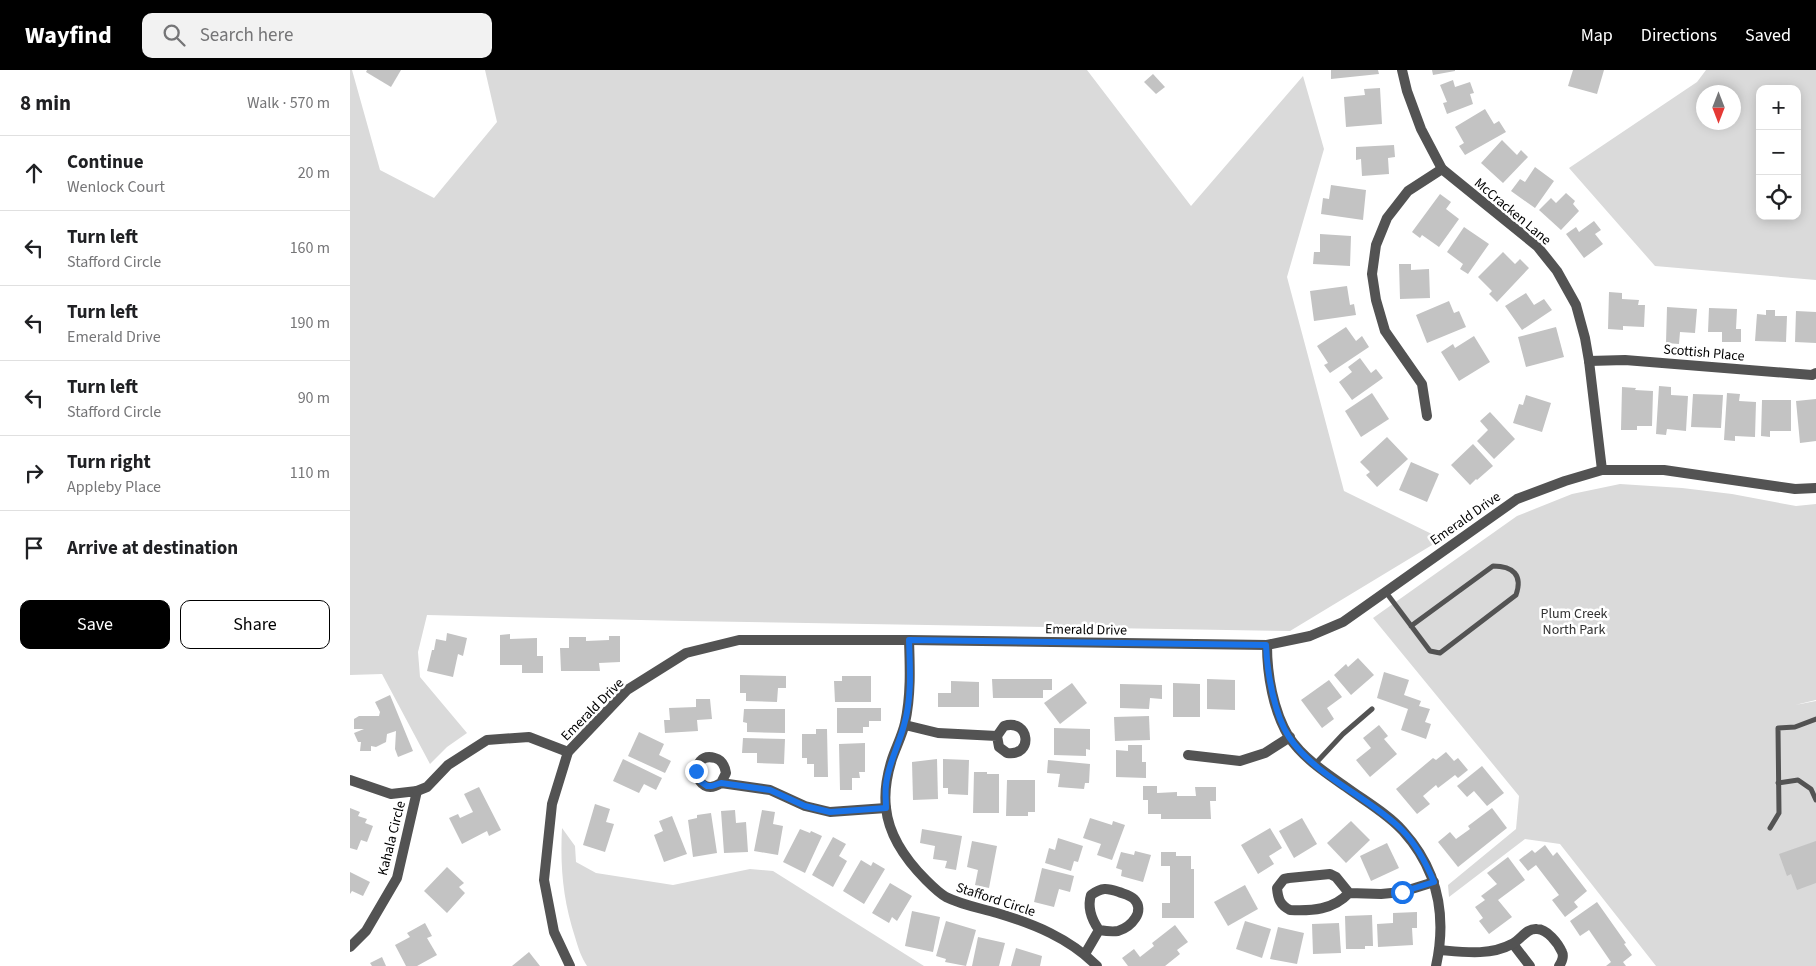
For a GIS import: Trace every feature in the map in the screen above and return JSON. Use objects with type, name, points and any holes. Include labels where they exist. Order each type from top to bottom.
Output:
[{"type":"street","name":"McCracken Lane","points":[[1402,70],[1407,91],[1421,129],[1442,169],[1537,246],[1556,271],[1576,305],[1589,361],[1602,470]]},
{"type":"street","points":[[1427,416],[1422,384],[1385,331],[1376,300],[1372,274],[1376,245],[1387,218],[1408,191],[1442,169]]},
{"type":"street","name":"Scottish Place","points":[[1589,361],[1625,360],[1812,375],[1816,373]]},
{"type":"street","name":"Emerald Drive","points":[[570,966],[554,932],[544,880],[552,804],[568,752],[627,690],[686,653],[739,640],[909,640],[1266,645],[1310,636],[1343,622],[1517,499],[1565,481],[1602,470],[1664,470],[1795,489],[1816,488]]},
{"type":"street","name":"Stafford Circle","points":[[909,640],[909,699],[905,725],[891,760],[886,785],[886,808],[891,831],[908,862],[934,888],[945,896],[1024,921],[1049,932],[1085,954],[1097,966]]},
{"type":"street","points":[[1266,645],[1267,664],[1276,705],[1290,737],[1315,764],[1403,830],[1425,861],[1434,882],[1441,920],[1436,966]]},
{"type":"street","points":[[905,725],[938,733],[997,736]]},
{"type":"street","points":[[417,790],[427,787],[448,765],[487,740],[529,737],[568,752]]},
{"type":"street","points":[[1188,755],[1240,761],[1265,753],[1290,737]]},
{"type":"street","name":"Kahala Circle","points":[[350,780],[391,794],[417,790],[397,878],[366,931],[350,948]]},
{"type":"street","points":[[721,783],[770,790],[805,806],[830,812],[886,808]]},
{"type":"street","points":[[1330,874],[1336,876],[1348,893],[1342,900],[1329,907],[1290,910],[1280,902],[1277,888],[1288,878],[1330,874]]},
{"type":"street","points":[[1348,893],[1381,894],[1402,892],[1434,882]]},
{"type":"street","points":[[1102,888],[1108,888],[1132,897],[1138,906],[1138,913],[1127,927],[1110,932],[1099,930],[1093,922],[1089,907],[1091,896],[1102,888]]},
{"type":"street","points":[[1439,950],[1473,953],[1485,952],[1513,944],[1531,929],[1538,929],[1546,931],[1563,952],[1560,966]]},
{"type":"street","points":[[1085,954],[1099,930]]},
{"type":"street","points":[[1513,944],[1530,966]]},
{"type":"lane","points":[[1385,591],[1430,650],[1440,653],[1516,595],[1519,585],[1518,577],[1511,569],[1493,566],[1412,626]]},
{"type":"lane","points":[[1315,764],[1343,734],[1372,709]]},
{"type":"lane","points":[[1770,828],[1779,813],[1778,728],[1795,727],[1816,719]]},
{"type":"lane","points":[[1778,783],[1798,780],[1811,789],[1816,800]]},
{"type":"green space","points":[[350,70],[352,70],[380,170],[434,198],[497,122],[485,70],[1087,70],[1191,206],[1303,76],[1324,149],[1287,277],[1344,491],[1442,539],[1290,631],[427,615],[418,652],[420,677],[467,733],[447,747],[430,764],[382,674],[350,675]]},
{"type":"green space","points":[[1706,70],[1816,70],[1816,280],[1655,266],[1569,168],[1697,82]]},
{"type":"green space","name":"Plum Creek North Park","points":[[1620,484],[1682,488],[1732,494],[1796,506],[1816,504],[1816,700],[1795,705],[1816,701],[1816,966],[1656,966],[1560,844],[1525,839],[1449,897],[1448,885],[1516,829],[1519,796],[1373,618],[1517,516],[1572,494]]},
{"type":"green space","points":[[562,828],[575,846],[576,862],[596,873],[673,885],[750,869],[773,871],[924,966],[587,966],[577,944],[565,897],[562,870]]},
{"type":"building","points":[[367,70],[401,70],[391,87],[366,72]]},
{"type":"building","points":[[1331,70],[1378,70],[1379,74],[1331,79]]},
{"type":"building","points":[[1432,70],[1455,70],[1455,71],[1433,75]]},
{"type":"building","points":[[1573,70],[1604,70],[1597,94],[1568,86]]},
{"type":"building","points":[[1153,74],[1165,87],[1156,94],[1144,82]]},
{"type":"building","points":[[1453,80],[1455,87],[1470,82],[1474,93],[1470,94],[1473,104],[1447,114],[1443,103],[1447,102],[1440,85]]},
{"type":"building","points":[[1380,88],[1382,124],[1346,127],[1344,97],[1365,95],[1364,89]]},
{"type":"building","points":[[1485,109],[1494,124],[1499,121],[1506,132],[1465,155],[1459,146],[1464,143],[1455,127]]},
{"type":"building","points":[[1502,140],[1517,155],[1521,150],[1528,157],[1503,183],[1481,163]]},
{"type":"building","points":[[1394,145],[1395,157],[1388,158],[1389,174],[1362,176],[1361,159],[1356,160],[1356,147]]},
{"type":"building","points":[[1535,167],[1554,181],[1535,208],[1511,191],[1520,179],[1525,182]]},
{"type":"building","points":[[1331,185],[1366,190],[1363,220],[1321,214],[1323,198],[1329,199]]},
{"type":"building","points":[[1566,193],[1575,201],[1573,204],[1579,211],[1561,230],[1539,210],[1551,198],[1556,203]]},
{"type":"building","points":[[1440,194],[1451,202],[1446,209],[1459,219],[1439,247],[1422,235],[1420,238],[1412,232]]},
{"type":"building","points":[[1594,221],[1601,230],[1595,234],[1603,244],[1584,258],[1566,234],[1576,227],[1579,232]]},
{"type":"building","points":[[1464,227],[1489,244],[1468,274],[1460,269],[1463,264],[1447,252]]},
{"type":"building","points":[[1320,234],[1351,236],[1350,266],[1313,264],[1314,252],[1320,252]]},
{"type":"building","points":[[1503,252],[1515,264],[1520,259],[1529,268],[1497,302],[1489,294],[1492,291],[1478,277]]},
{"type":"building","points":[[1399,264],[1411,264],[1411,270],[1429,269],[1430,298],[1400,299]]},
{"type":"building","points":[[1347,286],[1350,305],[1354,304],[1356,315],[1314,321],[1310,291]]},
{"type":"building","points":[[1609,292],[1622,293],[1622,299],[1639,300],[1638,305],[1645,305],[1644,327],[1623,326],[1623,330],[1608,329]]},
{"type":"building","points":[[1526,293],[1534,305],[1544,299],[1552,310],[1522,330],[1505,306]]},
{"type":"building","points":[[1449,301],[1454,313],[1459,311],[1466,327],[1427,343],[1416,315]]},
{"type":"building","points":[[1667,307],[1697,309],[1695,333],[1680,332],[1679,344],[1666,343]]},
{"type":"building","points":[[1709,308],[1737,309],[1736,329],[1741,329],[1741,342],[1722,342],[1722,332],[1708,332]]},
{"type":"building","points":[[1766,310],[1775,310],[1775,316],[1787,316],[1786,342],[1755,341],[1757,314],[1766,315]]},
{"type":"building","points":[[1796,311],[1816,312],[1816,343],[1795,342]]},
{"type":"building","points":[[1346,327],[1356,341],[1362,336],[1369,347],[1330,373],[1324,365],[1328,363],[1317,346]]},
{"type":"building","points":[[1556,327],[1564,357],[1526,367],[1518,337]]},
{"type":"building","points":[[1474,336],[1490,362],[1459,381],[1441,352],[1453,344],[1455,348]]},
{"type":"building","points":[[1360,358],[1371,373],[1376,369],[1383,378],[1352,400],[1339,382],[1352,372],[1348,367]]},
{"type":"building","points":[[1659,386],[1671,387],[1671,395],[1688,396],[1686,431],[1667,429],[1666,435],[1656,434]]},
{"type":"building","points":[[1622,387],[1653,391],[1652,426],[1637,426],[1637,430],[1621,430]]},
{"type":"building","points":[[1372,393],[1389,419],[1361,437],[1345,411]]},
{"type":"building","points":[[1727,393],[1740,394],[1739,401],[1756,402],[1755,437],[1735,436],[1735,441],[1724,440]]},
{"type":"building","points":[[1693,394],[1723,395],[1721,428],[1691,427]]},
{"type":"building","points":[[1526,395],[1551,403],[1542,432],[1513,423],[1519,404],[1523,405]]},
{"type":"building","points":[[1816,399],[1816,441],[1800,443],[1796,401]]},
{"type":"building","points":[[1762,400],[1791,400],[1791,431],[1770,431],[1770,437],[1761,436]]},
{"type":"building","points":[[1490,412],[1515,439],[1494,459],[1477,441],[1488,430],[1480,421]]},
{"type":"building","points":[[1387,437],[1408,459],[1377,487],[1366,475],[1370,472],[1360,462]]},
{"type":"building","points":[[1473,444],[1493,466],[1470,485],[1451,465]]},
{"type":"building","points":[[1411,462],[1439,474],[1427,502],[1399,490]]},
{"type":"building","points":[[447,633],[467,638],[463,656],[458,654],[453,677],[427,671],[436,639],[446,641]]},
{"type":"building","points":[[510,634],[510,639],[537,638],[537,656],[543,656],[543,673],[522,673],[522,665],[500,665],[500,635]]},
{"type":"building","points":[[609,636],[620,636],[620,662],[599,663],[600,671],[561,671],[560,648],[569,648],[569,637],[586,637],[586,641],[609,640]]},
{"type":"building","points":[[1358,658],[1374,675],[1351,695],[1334,675],[1346,664],[1348,667]]},
{"type":"building","points":[[1384,672],[1409,680],[1404,695],[1421,701],[1419,706],[1430,709],[1425,722],[1431,724],[1426,739],[1401,730],[1408,709],[1377,698]]},
{"type":"building","points":[[740,675],[786,676],[786,688],[778,688],[777,702],[746,701],[746,693],[740,693]]},
{"type":"building","points":[[842,676],[871,676],[871,702],[835,702],[834,681],[842,681]]},
{"type":"building","points":[[992,679],[1052,679],[1052,690],[1043,690],[1043,698],[993,698]]},
{"type":"building","points":[[1207,679],[1235,680],[1235,710],[1207,709]]},
{"type":"building","points":[[1329,680],[1342,697],[1327,708],[1334,719],[1322,728],[1301,700]]},
{"type":"building","points":[[951,681],[979,682],[979,707],[938,707],[938,693],[951,693]]},
{"type":"building","points":[[1072,683],[1087,703],[1060,724],[1044,703]]},
{"type":"building","points":[[1173,683],[1200,684],[1200,717],[1173,717]]},
{"type":"building","points":[[1120,684],[1162,685],[1162,699],[1150,698],[1149,709],[1120,708]]},
{"type":"building","points":[[390,695],[413,751],[398,757],[395,749],[396,731],[387,734],[386,742],[376,747],[371,746],[371,751],[360,751],[361,742],[358,742],[354,733],[364,729],[354,729],[354,719],[359,716],[379,716],[380,712],[375,702]]},
{"type":"building","points":[[696,699],[710,699],[712,719],[697,720],[698,731],[665,733],[664,720],[670,720],[669,708],[696,707]]},
{"type":"building","points":[[837,708],[881,708],[881,721],[869,721],[869,727],[863,727],[863,733],[837,733]]},
{"type":"building","points":[[744,709],[785,709],[785,733],[747,732],[747,723],[743,722]]},
{"type":"building","points":[[1149,716],[1150,740],[1115,741],[1114,717]]},
{"type":"building","points":[[1379,725],[1388,736],[1384,739],[1397,754],[1370,777],[1356,760],[1371,748],[1363,738]]},
{"type":"building","points":[[1054,728],[1090,729],[1090,750],[1086,749],[1086,756],[1054,755]]},
{"type":"building","points":[[816,729],[827,729],[828,777],[814,777],[814,764],[807,764],[807,758],[802,758],[802,734],[816,734]]},
{"type":"building","points":[[639,732],[664,744],[659,755],[671,761],[665,773],[628,756]]},
{"type":"building","points":[[743,738],[785,739],[784,764],[757,763],[757,753],[742,753]]},
{"type":"building","points":[[865,743],[865,772],[859,772],[860,778],[852,778],[852,790],[840,790],[839,744]]},
{"type":"building","points":[[1128,745],[1142,745],[1142,762],[1146,762],[1146,778],[1116,777],[1116,750],[1128,751]]},
{"type":"building","points":[[1446,752],[1454,761],[1458,758],[1468,770],[1458,778],[1455,775],[1438,788],[1436,785],[1423,796],[1430,804],[1417,814],[1396,789],[1433,758],[1436,760]]},
{"type":"building","points":[[623,759],[662,778],[656,790],[644,784],[639,793],[613,781]]},
{"type":"building","points":[[937,759],[938,799],[913,800],[912,762]]},
{"type":"building","points":[[943,759],[969,760],[968,795],[948,794],[948,788],[943,788]]},
{"type":"building","points":[[1048,760],[1090,764],[1089,783],[1085,783],[1084,789],[1058,787],[1060,774],[1047,773]]},
{"type":"building","points":[[1482,766],[1504,793],[1487,806],[1474,791],[1467,797],[1457,786]]},
{"type":"building","points":[[974,772],[999,774],[999,813],[973,813]]},
{"type":"building","points":[[1007,780],[1035,780],[1035,812],[1028,812],[1028,816],[1006,816]]},
{"type":"building","points":[[1143,786],[1157,786],[1157,793],[1177,792],[1177,796],[1196,796],[1195,787],[1216,787],[1216,801],[1210,801],[1211,819],[1161,819],[1161,814],[1148,814],[1148,800],[1143,800]]},
{"type":"building","points":[[479,787],[501,830],[489,836],[487,831],[462,844],[449,818],[458,814],[460,818],[473,812],[464,794]]},
{"type":"building","points":[[595,804],[610,809],[606,822],[614,824],[605,852],[583,845]]},
{"type":"building","points":[[350,808],[360,812],[358,816],[367,819],[365,823],[373,826],[367,842],[361,840],[357,850],[350,848]]},
{"type":"building","points":[[1492,808],[1507,828],[1458,867],[1438,842],[1450,832],[1456,839],[1470,829],[1468,826]]},
{"type":"building","points":[[735,810],[736,823],[746,822],[748,852],[724,853],[721,811]]},
{"type":"building","points":[[762,810],[775,812],[773,824],[783,826],[778,855],[754,851]]},
{"type":"building","points":[[711,813],[717,853],[693,857],[688,820],[697,818],[697,815]]},
{"type":"building","points":[[672,816],[687,854],[664,862],[654,835],[663,831],[659,821]]},
{"type":"building","points":[[1090,818],[1112,825],[1113,821],[1125,825],[1112,860],[1097,855],[1101,844],[1083,838]]},
{"type":"building","points":[[1302,818],[1317,844],[1294,858],[1279,831]]},
{"type":"building","points":[[1351,821],[1370,840],[1346,863],[1327,843]]},
{"type":"building","points":[[1270,828],[1282,848],[1269,856],[1274,864],[1258,874],[1241,845]]},
{"type":"building","points":[[800,829],[822,836],[805,873],[783,862]]},
{"type":"building","points":[[922,829],[962,836],[956,870],[945,868],[947,861],[933,859],[935,846],[920,843]]},
{"type":"building","points":[[833,837],[846,844],[839,856],[847,861],[833,887],[812,875]]},
{"type":"building","points":[[1058,838],[1083,846],[1078,862],[1074,861],[1071,871],[1045,863],[1049,848],[1055,850]]},
{"type":"building","points":[[972,841],[997,846],[989,888],[975,885],[978,870],[967,867]]},
{"type":"building","points":[[1816,841],[1816,883],[1797,890],[1791,874],[1787,876],[1779,854]]},
{"type":"building","points":[[1387,843],[1399,868],[1371,881],[1360,856]]},
{"type":"building","points":[[1545,845],[1553,856],[1557,852],[1587,891],[1574,902],[1578,907],[1565,917],[1552,900],[1559,895],[1536,865],[1528,871],[1519,860],[1532,850],[1535,853]]},
{"type":"building","points":[[1135,851],[1151,855],[1143,882],[1121,876],[1122,870],[1116,868],[1121,852],[1134,855]]},
{"type":"building","points":[[1161,852],[1176,852],[1176,856],[1191,856],[1191,869],[1194,869],[1194,918],[1162,918],[1162,903],[1170,903],[1170,866],[1161,866]]},
{"type":"building","points":[[1508,857],[1525,880],[1498,900],[1512,917],[1489,934],[1479,921],[1483,918],[1475,907],[1485,900],[1481,896],[1497,884],[1487,873]]},
{"type":"building","points":[[861,860],[871,866],[873,862],[885,869],[864,904],[843,891]]},
{"type":"building","points":[[447,867],[464,883],[459,887],[465,893],[447,913],[424,891]]},
{"type":"building","points":[[1042,868],[1074,876],[1070,892],[1059,889],[1054,907],[1034,902]]},
{"type":"building","points":[[350,872],[370,882],[363,896],[352,891],[350,894]]},
{"type":"building","points":[[890,883],[912,896],[897,921],[892,917],[889,923],[872,913]]},
{"type":"building","points":[[1245,885],[1258,909],[1228,926],[1214,902]]},
{"type":"building","points":[[1597,902],[1626,943],[1624,944],[1632,955],[1623,962],[1626,966],[1606,966],[1611,962],[1589,930],[1580,936],[1570,921]]},
{"type":"building","points":[[912,911],[940,917],[933,952],[905,946]]},
{"type":"building","points":[[1417,912],[1417,928],[1412,928],[1413,945],[1378,947],[1377,924],[1393,923],[1393,913]]},
{"type":"building","points":[[1372,915],[1373,946],[1365,946],[1365,949],[1346,949],[1345,916]]},
{"type":"building","points":[[946,921],[976,930],[966,966],[945,962],[946,959],[936,956]]},
{"type":"building","points":[[1245,921],[1271,929],[1262,958],[1236,949]]},
{"type":"building","points":[[425,923],[432,936],[427,938],[437,955],[417,966],[406,966],[395,945],[410,937],[407,933]]},
{"type":"building","points":[[1339,923],[1341,953],[1313,954],[1312,924]]},
{"type":"building","points":[[1175,925],[1188,942],[1177,950],[1180,954],[1165,966],[1128,966],[1122,958],[1134,949],[1140,957],[1154,946],[1152,943]]},
{"type":"building","points":[[1278,927],[1304,933],[1297,964],[1270,959]]},
{"type":"building","points":[[978,937],[1005,943],[999,966],[972,966]]},
{"type":"building","points":[[1016,948],[1042,956],[1040,966],[1011,966]]},
{"type":"building","points":[[529,952],[540,966],[512,966]]},
{"type":"building","points":[[382,957],[386,966],[372,966],[370,963]]},
{"type":"route","points":[[696,771],[697,777],[707,786],[721,783],[770,790],[805,806],[830,812],[886,808],[886,785],[891,760],[905,725],[909,699],[909,640],[1266,645],[1267,664],[1276,705],[1290,737],[1306,756],[1403,830],[1425,861],[1434,882],[1402,892]]}]
